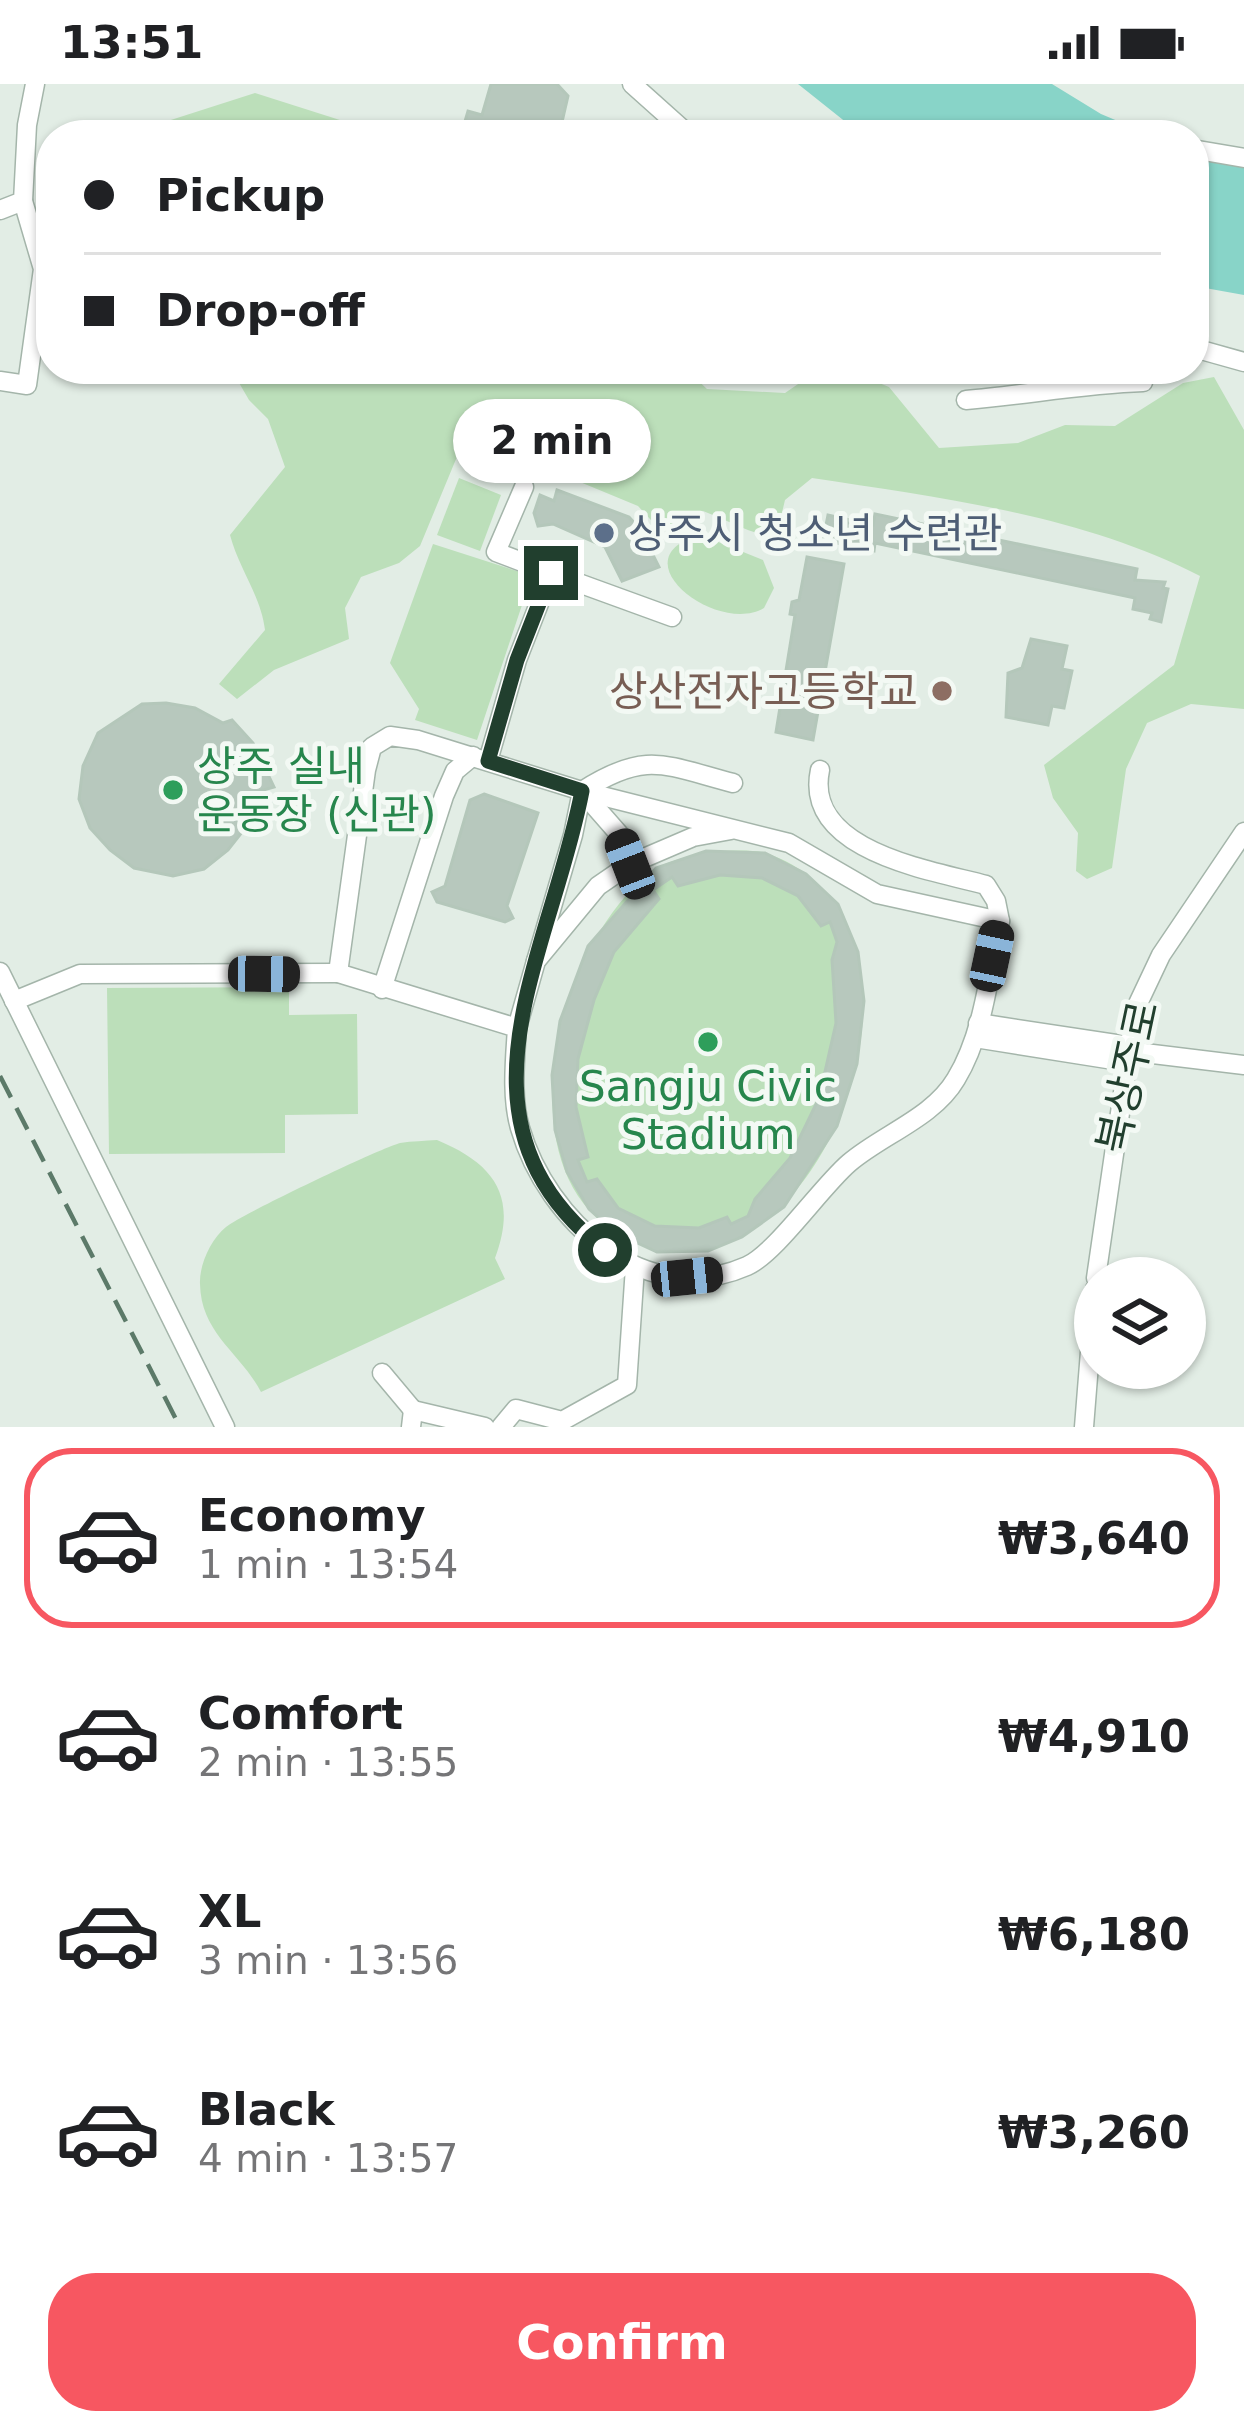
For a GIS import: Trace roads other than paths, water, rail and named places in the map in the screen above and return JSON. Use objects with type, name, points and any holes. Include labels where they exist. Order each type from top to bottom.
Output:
[{"type":"street","points":[[35,84],[27,125],[23,201],[36,245]]},
{"type":"street","points":[[632,84],[672,120]]},
{"type":"street","points":[[1209,152],[1244,158]]},
{"type":"street","points":[[0,210],[23,201]]},
{"type":"street","points":[[0,381],[27,386],[36,320]]},
{"type":"street","points":[[1209,352],[1244,362]]},
{"type":"street","points":[[967,400],[1041,393],[1057,384]]},
{"type":"street","points":[[524,487],[496,552],[672,617]]},
{"type":"street","points":[[382,989],[444,796],[455,771],[480,758],[551,573]]},
{"type":"street","points":[[338,973],[372,747],[390,736],[480,758],[582,791],[740,828],[789,843],[877,894],[1000,922]]},
{"type":"street","points":[[733,783],[641,763],[613,771],[582,791],[517,1028],[518,1122],[531,1160],[574,1226],[635,1267],[687,1277],[729,1273],[754,1263],[851,1161],[905,1126],[955,1082],[977,1030],[1000,922],[997,901],[986,885],[911,865],[850,839],[824,813],[816,787],[820,770]]},
{"type":"street","points":[[582,791],[619,834],[630,864]]},
{"type":"street","points":[[536,961],[598,886],[630,864],[693,837],[740,828]]},
{"type":"street","name":"북상주로","points":[[1099,1257],[1135,1010],[1160,955],[1244,832]]},
{"type":"street","points":[[0,972],[225,1427]]},
{"type":"street","points":[[14,1001],[80,974],[338,973],[517,1028]]},
{"type":"street","points":[[977,1030],[1244,1065]]},
{"type":"street","points":[[501,1427],[516,1408],[562,1421],[627,1385],[635,1267]]},
{"type":"street","points":[[382,1373],[412,1418],[485,1427]]},
{"type":"street","points":[[1084,1427],[1087,1389]]},
{"type":"water","points":[[798,84],[1052,84],[1115,120],[843,120]]},
{"type":"water","points":[[1209,157],[1244,165],[1244,295],[1209,289]]},
{"type":"railway","points":[[0,1076],[180,1427]]},
{"type":"place","name":"상주시 청소년 수련관","points":[[604,533]]},
{"type":"place","name":"상산전자고등학교","points":[[942,691]]},
{"type":"place","name":"상주 실내 운동장 (신관)","points":[[173,790]]},
{"type":"place","name":"Sangju Civic Stadium","points":[[708,1042]]}]
